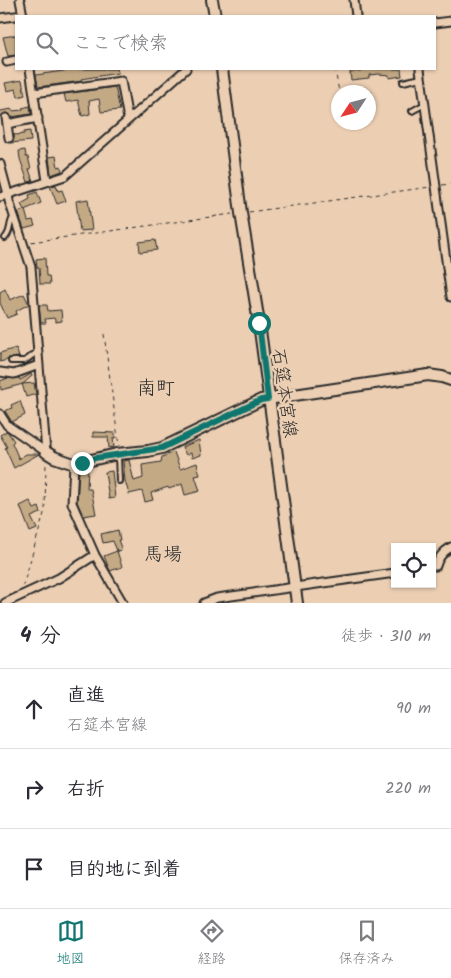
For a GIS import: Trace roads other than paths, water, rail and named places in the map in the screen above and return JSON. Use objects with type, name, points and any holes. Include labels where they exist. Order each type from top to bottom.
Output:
[{"type":"main road","points":[[212,0],[214,15]]},
{"type":"main road","name":"石筵本宮線","points":[[222,70],[298,603]]},
{"type":"main road","points":[[46,452],[74,464],[119,454],[148,451],[162,448],[261,400],[428,376],[451,380]]},
{"type":"street","points":[[20,0],[23,15]]},
{"type":"street","points":[[354,0],[356,15]]},
{"type":"street","points":[[0,18],[15,17]]},
{"type":"street","points":[[436,24],[451,21]]},
{"type":"street","points":[[7,62],[15,60]]},
{"type":"street","points":[[30,70],[46,181]]},
{"type":"street","points":[[0,196],[65,176],[185,70]]},
{"type":"street","points":[[420,70],[451,297]]},
{"type":"street","points":[[34,93],[121,81],[128,119]]},
{"type":"street","points":[[9,138],[6,121],[38,118]]},
{"type":"street","points":[[0,164],[9,201],[31,267],[46,452]]},
{"type":"street","points":[[0,372],[14,374],[40,365]]},
{"type":"street","points":[[0,414],[2,425],[46,452]]},
{"type":"street","points":[[74,464],[72,503],[95,555],[123,603]]},
{"type":"street","points":[[436,566],[438,559],[451,547]]},
{"type":"street","points":[[5,603],[59,578],[95,555]]},
{"type":"street","points":[[204,603],[216,598],[391,574]]},
{"type":"lane","points":[[403,82],[421,78]]},
{"type":"lane","points":[[412,111],[425,104]]},
{"type":"lane","points":[[5,238],[9,233],[10,222],[14,216]]},
{"type":"lane","points":[[11,361],[25,361],[38,350]]},
{"type":"lane","points":[[119,454],[119,481]]},
{"type":"district","name":"南町","points":[[156,387]]},
{"type":"district","name":"馬場","points":[[163,553]]}]
